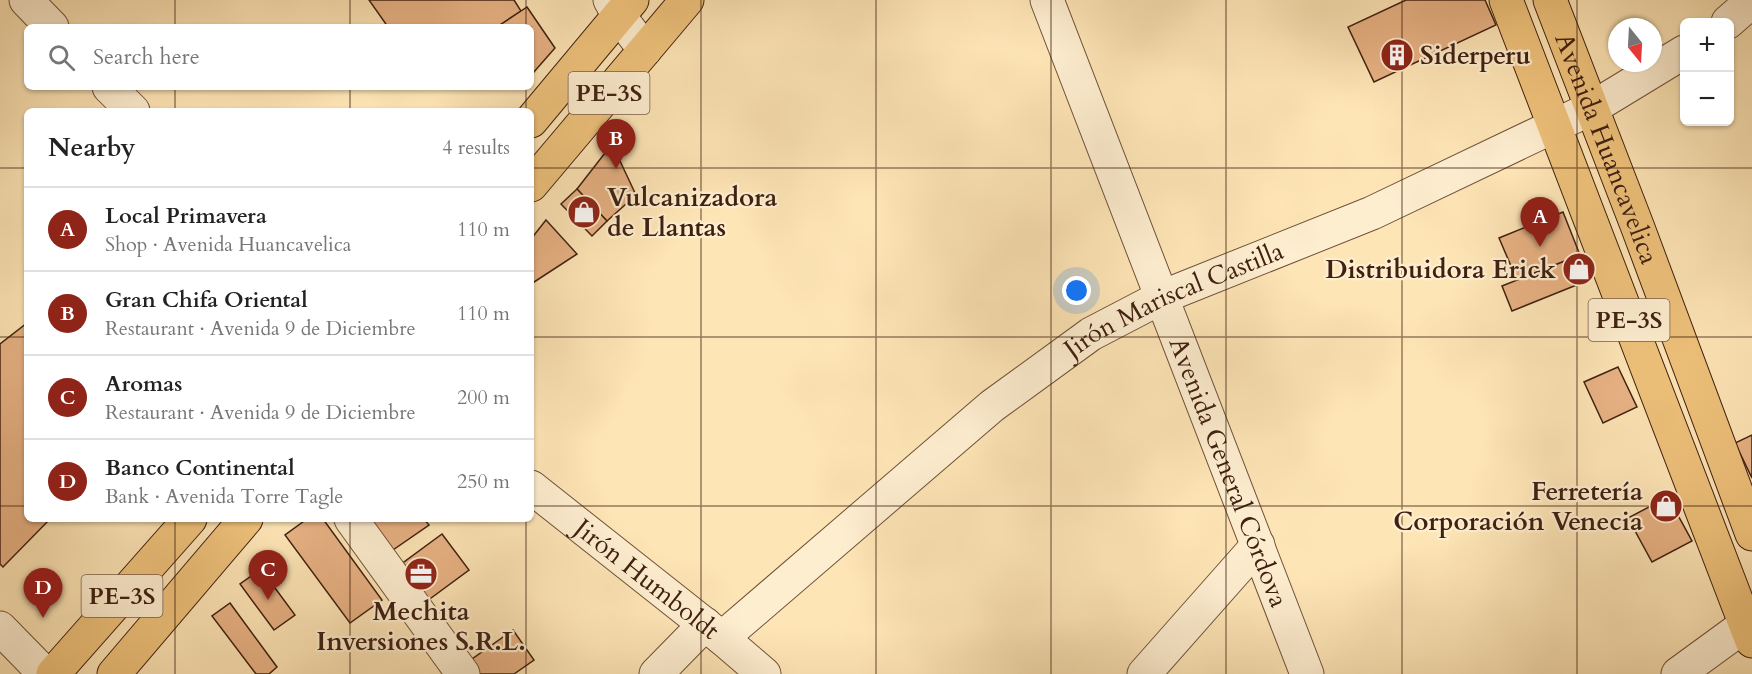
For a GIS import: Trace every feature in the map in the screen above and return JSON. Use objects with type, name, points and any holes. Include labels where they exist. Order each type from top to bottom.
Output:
[{"type":"main road","name":"PE-3S","points":[[534,181],[687,0]]},
{"type":"main road","name":"Avenida Huancavelica","points":[[1506,0],[1750,628]]},
{"type":"main road","name":"Avenida Huancavelica","points":[[1550,0],[1752,534]]},
{"type":"main road","name":"PE-3S","points":[[534,117],[620,5]]},
{"type":"main road","name":"PE-3S","points":[[53,674],[187,522]]},
{"type":"main road","name":"PE-3S","points":[[114,674],[243,522]]},
{"type":"street","points":[[26,0],[49,24]]},
{"type":"street","name":"Avenida General Córdova","points":[[1047,0],[1307,674]]},
{"type":"street","points":[[1733,18],[1752,1]]},
{"type":"street","points":[[620,5],[645,50]]},
{"type":"street","name":"Jirón Mariscal Castilla","points":[[656,674],[713,631],[992,406],[1091,334],[1162,297],[1372,213],[1592,108],[1680,54]]},
{"type":"street","points":[[113,90],[129,108]]},
{"type":"street","name":"Jirón Humboldt","points":[[534,489],[764,674]]},
{"type":"street","points":[[353,522],[463,674]]},
{"type":"street","points":[[1144,674],[1258,545]]},
{"type":"street","points":[[0,628],[45,674]]},
{"type":"street","points":[[1678,674],[1750,628]]},
{"type":"building","points":[[369,0],[514,0],[521,11],[502,24],[386,24]]},
{"type":"building","name":"Siderperu","points":[[1406,0],[1485,0],[1496,25],[1374,82],[1348,27]]},
{"type":"building","points":[[527,7],[555,48],[534,72],[534,24],[502,24]]},
{"type":"building","points":[[612,144],[636,195],[607,221],[577,189]]},
{"type":"building","name":"Vulcanizadora de Llantas","points":[[577,189],[607,221],[592,236],[561,204]]},
{"type":"building","points":[[1563,212],[1580,255],[1517,280],[1499,238]]},
{"type":"building","points":[[546,220],[577,254],[534,282],[534,235]]},
{"type":"building","points":[[1580,255],[1589,280],[1512,311],[1502,286]]},
{"type":"building","points":[[24,325],[24,522],[47,522],[3,567],[0,564],[0,344]]},
{"type":"building","points":[[1618,367],[1637,407],[1603,423],[1584,382]]},
{"type":"building","points":[[1752,435],[1752,478],[1735,443]]},
{"type":"building","points":[[1668,497],[1692,541],[1652,562],[1628,518]]},
{"type":"building","points":[[303,522],[325,522],[382,600],[350,623],[285,535]]},
{"type":"building","points":[[370,522],[426,522],[429,525],[390,552]]},
{"type":"building","points":[[442,534],[469,570],[427,601],[400,565]]},
{"type":"building","points":[[261,569],[295,615],[274,630],[240,584]]},
{"type":"building","points":[[230,603],[277,667],[269,674],[256,674],[212,616]]},
{"type":"building","points":[[513,630],[534,660],[514,674],[473,674],[465,664]]},
{"type":"place","name":"Siderperu","points":[[1397,55]]},
{"type":"place","name":"Gran Chifa Oriental","points":[[616,169]]},
{"type":"place","name":"Vulcanizadora de Llantas","points":[[584,212]]},
{"type":"place","name":"Local Primavera","points":[[1540,247]]},
{"type":"place","name":"Distribuidora Erick","points":[[1579,269]]},
{"type":"place","name":"Ferretería Corporación Venecia","points":[[1666,506]]},
{"type":"place","name":"Mechita Inversiones S.R.L.","points":[[421,574]]},
{"type":"place","name":"Aromas","points":[[268,600]]},
{"type":"place","name":"Banco Continental","points":[[43,618]]}]
